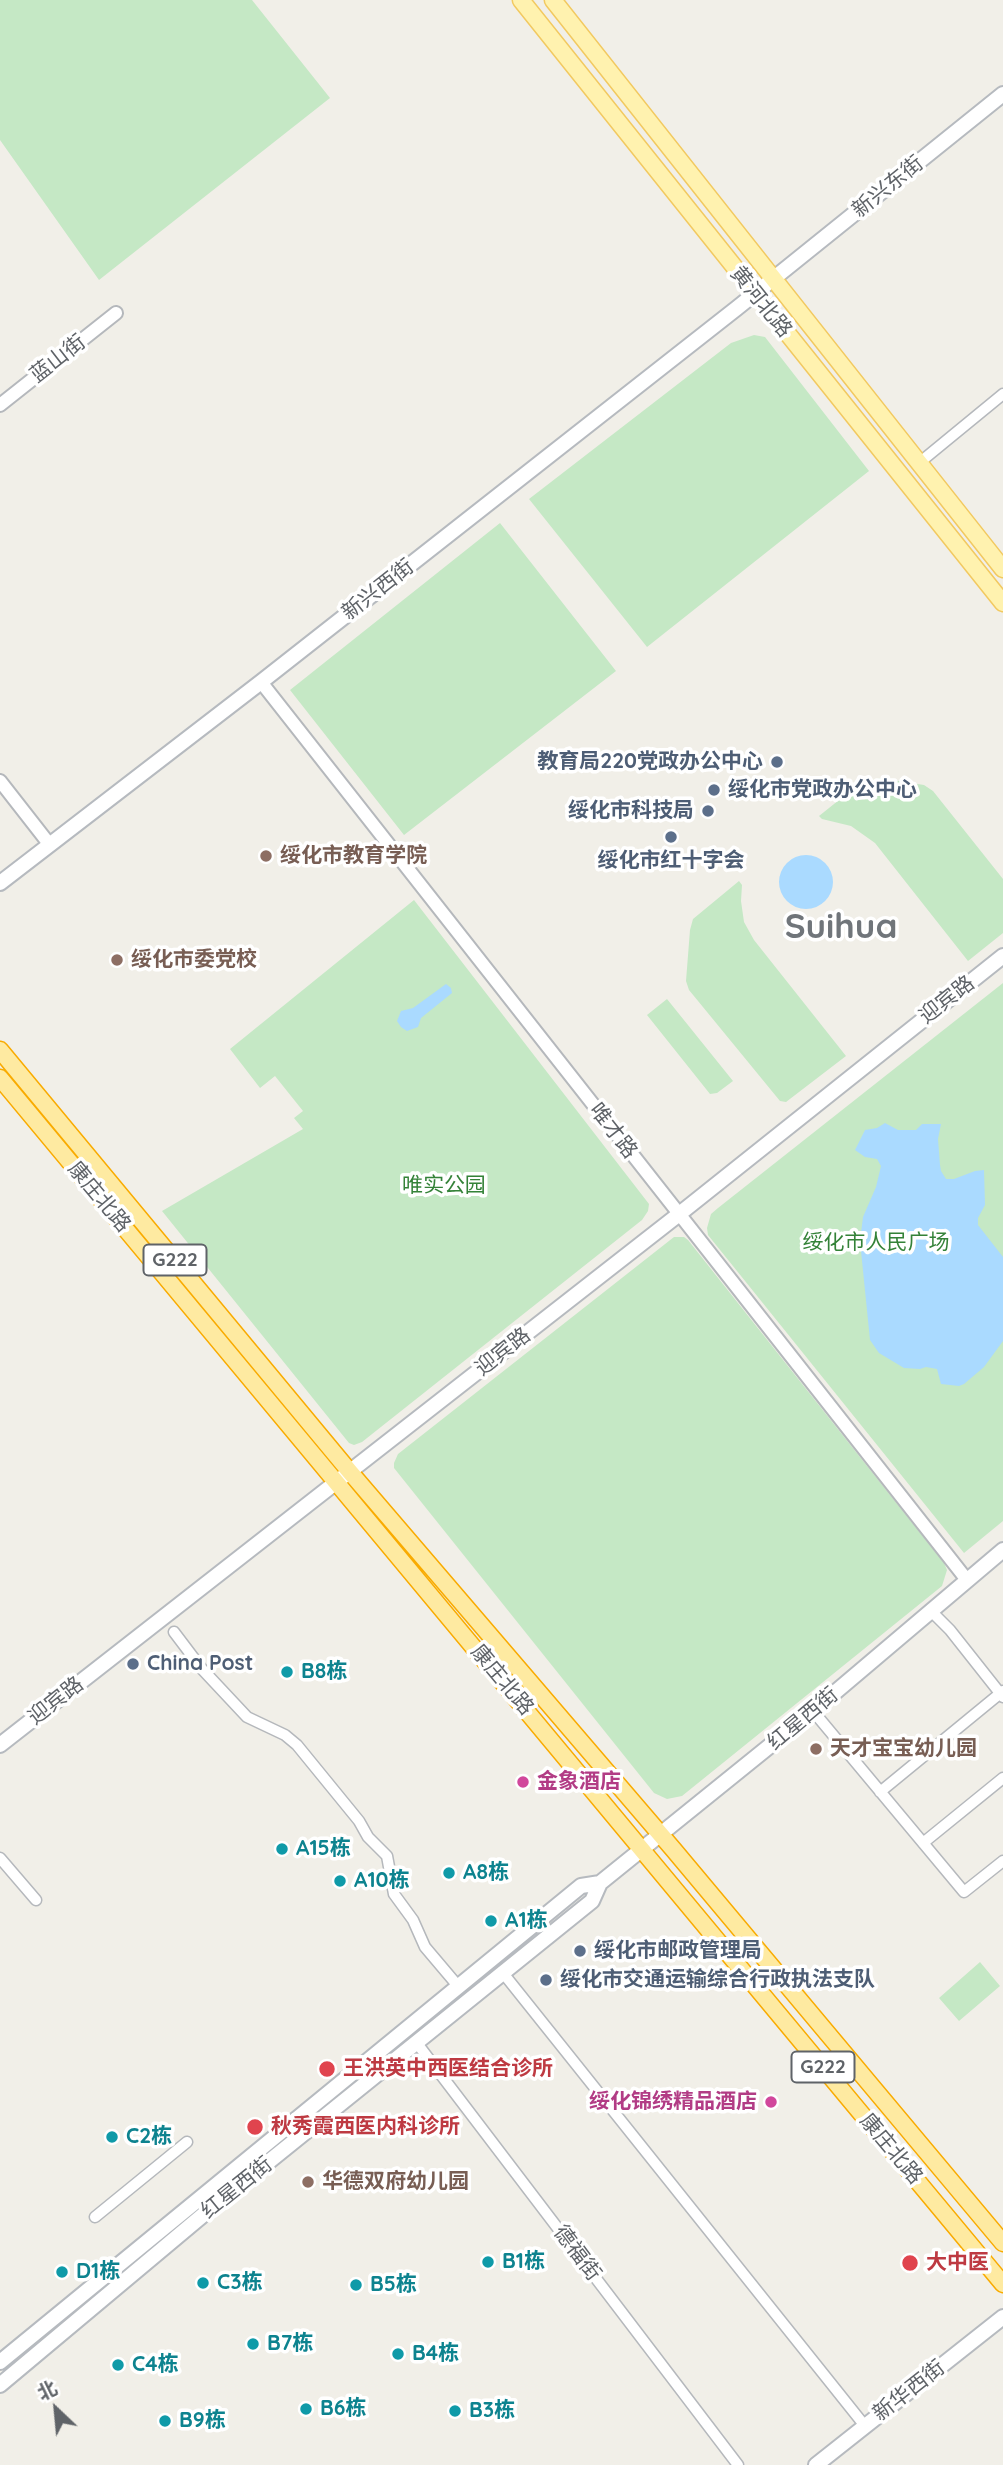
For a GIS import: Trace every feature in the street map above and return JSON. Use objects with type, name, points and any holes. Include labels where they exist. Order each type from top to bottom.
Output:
[{"type":"highway","name":"康庄北路","points":[[0,1050],[350,1472],[662,1835],[1003,2243]]},
{"type":"highway","name":"康庄北路","points":[[0,1078],[1003,2284]]},
{"type":"main road","name":"黄河北路","points":[[521,0],[1003,603]]},
{"type":"main road","name":"黄河北路","points":[[553,0],[1003,569]]},
{"type":"main road","name":"新兴东街","points":[[755,294],[1003,94]]},
{"type":"main road","name":"新兴西街","points":[[0,883],[755,294]]},
{"type":"main road","name":"迎宾路","points":[[0,1745],[678,1215],[1003,956]]},
{"type":"main road","name":"红星西街","points":[[0,2362],[416,2042],[592,1901],[600,1884],[813,1712],[1003,1550]]},
{"type":"main road","name":"红星西街","points":[[0,2385],[406,2029],[581,1886],[600,1884]]},
{"type":"main road","points":[[406,2029],[416,2042]]},
{"type":"main road","name":"新华西街","points":[[816,2465],[1003,2317]]},
{"type":"main road","points":[[20,2346],[31,2359]]},
{"type":"street","name":"蓝山街","points":[[0,405],[116,313]]},
{"type":"street","points":[[919,463],[1003,394]]},
{"type":"street","name":"唯才路","points":[[261,682],[967,1580]]},
{"type":"street","points":[[0,781],[50,845]]},
{"type":"street","points":[[880,1792],[1002,1694],[950,1630],[930,1610]]},
{"type":"street","points":[[174,1632],[202,1669],[247,1717],[285,1735],[297,1745],[359,1821],[369,1837],[387,1856],[394,1894],[413,1920],[425,1947],[458,1986]]},
{"type":"street","points":[[813,1712],[964,1892],[1003,1861]]},
{"type":"street","points":[[923,1843],[1003,1778]]},
{"type":"street","points":[[0,1858],[36,1900]]},
{"type":"street","points":[[502,1973],[865,2426]]},
{"type":"street","name":"德福街","points":[[416,2042],[738,2465]]},
{"type":"street","points":[[95,2217],[187,2142]]},
{"type":"green space","points":[[0,0],[252,0],[330,98],[99,280],[0,140]]},
{"type":"green space","points":[[754,335],[765,337],[869,471],[647,647],[529,499],[731,343]]},
{"type":"green space","points":[[500,523],[616,671],[404,835],[290,690]]},
{"type":"green space","points":[[880,778],[924,785],[933,791],[1003,879],[1003,933],[968,961],[875,843],[851,826],[819,816],[859,784]]},
{"type":"green space","points":[[739,881],[742,885],[744,922],[754,940],[846,1056],[786,1102],[780,1101],[689,990],[686,981],[693,919]]},
{"type":"green space","name":"唯实公园","points":[[414,900],[649,1204],[642,1220],[362,1442],[354,1445],[349,1443],[162,1211],[303,1129],[294,1118],[303,1111],[275,1076],[260,1088],[230,1049]]},
{"type":"green space","name":"绥化市人民广场","points":[[1003,983],[1003,1521],[964,1553],[708,1235],[707,1228],[711,1214],[718,1208]]},
{"type":"green space","points":[[667,999],[733,1081],[717,1093],[710,1094],[647,1015]]},
{"type":"green space","points":[[674,1237],[688,1240],[947,1570],[942,1586],[682,1796],[667,1799],[654,1793],[394,1468],[394,1463],[398,1454]]},
{"type":"green space","points":[[980,1962],[1000,1986],[959,2021],[939,1998]]},
{"type":"water","points":[[806,855],[825,863],[833,882],[825,901],[806,909],[787,901],[779,882],[787,863]]},
{"type":"water","points":[[446,984],[452,993],[421,1018],[418,1027],[407,1031],[401,1027],[397,1021],[401,1011],[413,1008]]},
{"type":"water","points":[[885,1123],[898,1130],[916,1130],[922,1124],[941,1124],[938,1139],[940,1165],[946,1179],[984,1170],[985,1205],[978,1218],[978,1225],[1003,1257],[1003,1341],[984,1367],[959,1386],[941,1384],[937,1369],[904,1368],[879,1353],[870,1340],[860,1241],[863,1217],[876,1187],[881,1166],[877,1159],[865,1157],[855,1150],[865,1130]]},
{"type":"place","name":"教育局220党政办公中心","points":[[777,762]]},
{"type":"place","name":"绥化市党政办公中心","points":[[714,790]]},
{"type":"place","name":"绥化市科技局","points":[[708,811]]},
{"type":"place","name":"绥化市红十字会","points":[[671,837]]},
{"type":"place","name":"绥化市教育学院","points":[[266,856]]},
{"type":"place","name":"绥化市委党校","points":[[117,960]]},
{"type":"place","name":"China Post","points":[[133,1664]]},
{"type":"place","name":"B8栋","points":[[287,1672]]},
{"type":"place","name":"天才宝宝幼儿园","points":[[816,1749]]},
{"type":"place","name":"金象酒店","points":[[523,1782]]},
{"type":"place","name":"A15栋","points":[[282,1849]]},
{"type":"place","name":"A8栋","points":[[449,1873]]},
{"type":"place","name":"A10栋","points":[[340,1881]]},
{"type":"place","name":"A1栋","points":[[491,1921]]},
{"type":"place","name":"绥化市邮政管理局","points":[[580,1951]]},
{"type":"place","name":"绥化市交通运输综合行政执法支队","points":[[546,1980]]},
{"type":"place","name":"王洪英中西医结合诊所","points":[[327,2069]]},
{"type":"place","name":"绥化锦绣精品酒店","points":[[771,2102]]},
{"type":"place","name":"秋秀霞西医内科诊所","points":[[255,2127]]},
{"type":"place","name":"C2栋","points":[[112,2137]]},
{"type":"place","name":"华德双府幼儿园","points":[[308,2182]]},
{"type":"place","name":"B1栋","points":[[488,2262]]},
{"type":"place","name":"大中医","points":[[910,2263]]},
{"type":"place","name":"D1栋","points":[[62,2272]]},
{"type":"place","name":"C3栋","points":[[203,2283]]},
{"type":"place","name":"B5栋","points":[[356,2285]]},
{"type":"place","name":"B7栋","points":[[253,2344]]},
{"type":"place","name":"B4栋","points":[[398,2354]]},
{"type":"place","name":"C4栋","points":[[118,2365]]},
{"type":"place","name":"B6栋","points":[[306,2409]]},
{"type":"place","name":"B3栋","points":[[455,2411]]},
{"type":"place","name":"B9栋","points":[[165,2421]]},
{"type":"district","name":"Suihua","points":[[841,927]]}]
